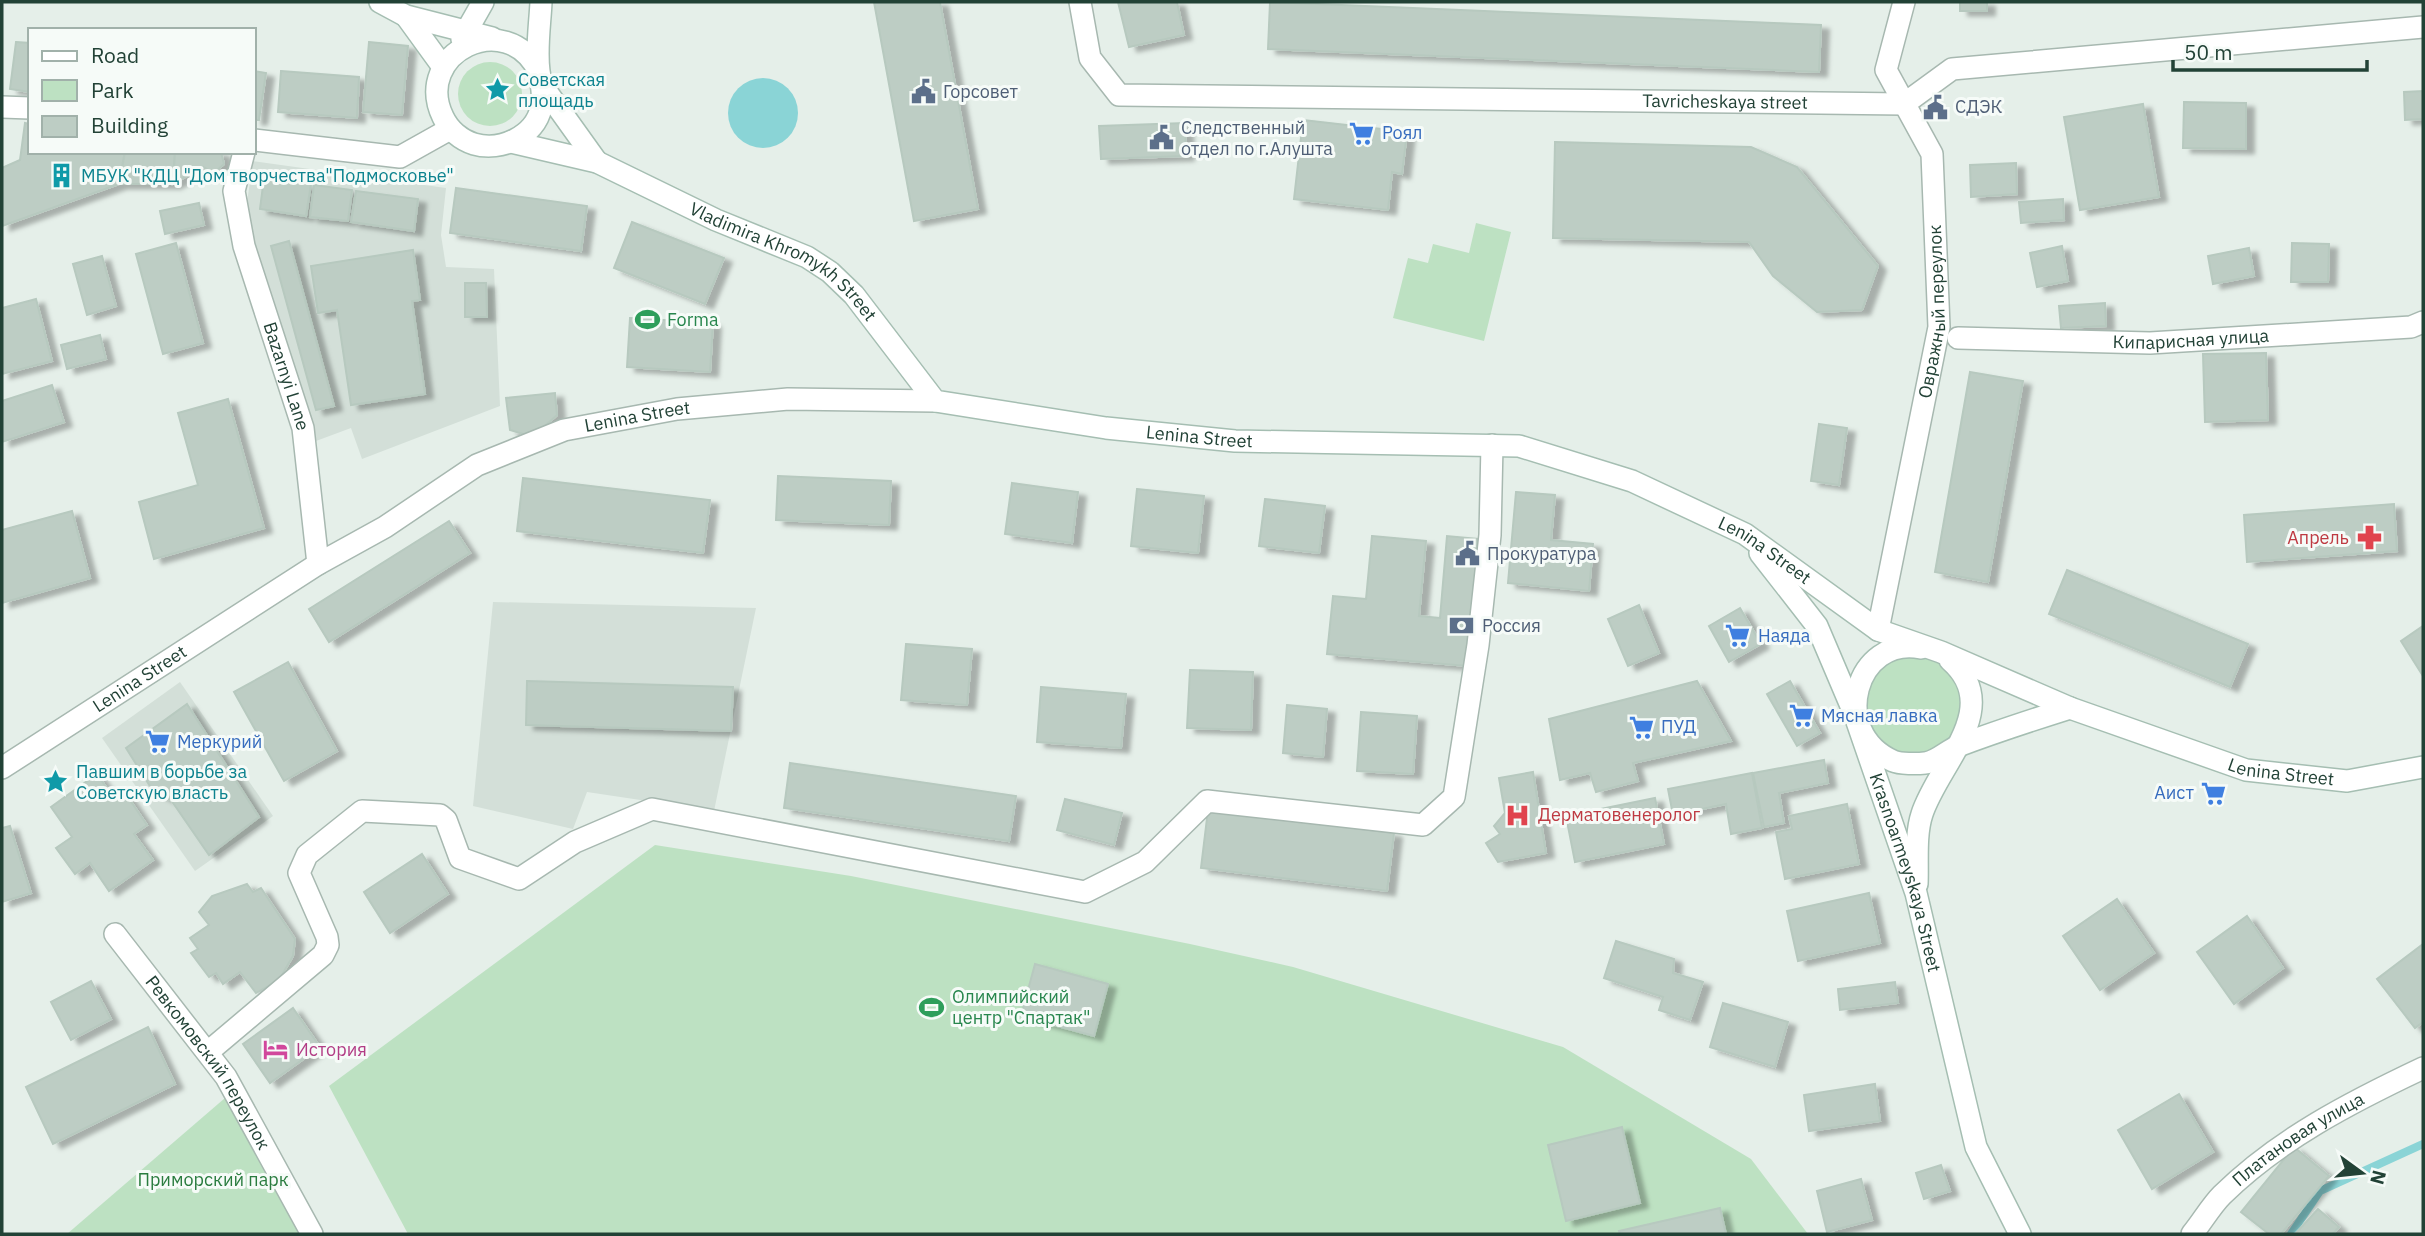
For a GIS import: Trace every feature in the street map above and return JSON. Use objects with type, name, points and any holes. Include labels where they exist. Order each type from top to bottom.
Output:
[{"type":"street","points":[[380,2],[406,16],[466,29],[524,52],[597,162]]},
{"type":"street","points":[[483,2],[450,60],[437,99],[450,129],[478,146],[511,142],[597,162]]},
{"type":"street","points":[[511,142],[529,130],[541,111],[541,2]]},
{"type":"street","name":"Tavricheskaya street","points":[[1080,2],[1090,58],[1119,95],[1904,104]]},
{"type":"street","name":"Овражный переулок","points":[[1878,630],[1939,327],[1932,154],[1886,70],[1904,2]]},
{"type":"street","points":[[406,16],[450,60]]},
{"type":"street","points":[[1904,104],[1952,69],[2423,27]]},
{"type":"street","points":[[450,60],[477,41],[501,41]]},
{"type":"street","points":[[2,107],[28,108]]},
{"type":"street","points":[[256,140],[400,157],[450,129]]},
{"type":"street","name":"Bazarnyi Lane","points":[[243,154],[234,191],[244,246],[303,428],[318,564]]},
{"type":"street","name":"Vladimira Khromykh Street","points":[[597,162],[716,220],[807,257],[830,272],[854,295],[935,401]]},
{"type":"street","name":"Кипарисная улица","points":[[1958,338],[2150,342],[2411,327],[2423,322]]},
{"type":"street","name":"Lenina Street","points":[[2,768],[318,564],[385,527],[477,465],[564,430],[677,409],[788,399],[935,401],[1106,428],[1235,441],[1519,446],[1632,481],[1745,534],[1878,630],[1941,652],[2070,708],[2246,770],[2347,781],[2423,768]]},
{"type":"street","points":[[208,1052],[323,955],[328,945],[327,937],[299,873],[301,864],[307,855],[362,811],[440,815],[446,820],[460,858],[519,879],[575,842],[652,809],[1085,892],[1144,862],[1207,801],[1423,825],[1454,797],[1476,664],[1490,535],[1492,446]]},
{"type":"street","name":"Krasnoarmeyskaya Street","points":[[1745,534],[1817,626],[1854,713],[1916,894],[1976,1147],[2020,1234]]},
{"type":"street","points":[[1916,894],[1921,815],[1955,748],[1970,724],[1972,696],[1962,670],[1941,652],[1909,646],[1879,656],[1859,681],[1854,713],[1868,743],[1894,762],[1927,763],[1955,748],[2070,708]]},
{"type":"street","name":"Ревкомовский переулок","points":[[115,934],[226,1077],[312,1234]]},
{"type":"street","name":"Платановая улица","points":[[2192,1234],[2221,1196],[2298,1133],[2360,1098],[2423,1068]]},
{"type":"shaded area","points":[[253,161],[446,188],[441,235],[446,267],[494,269],[500,406],[362,459],[351,428],[316,441],[245,216]]},
{"type":"shaded area","points":[[493,602],[756,608],[714,811],[587,792],[573,829],[473,806]]},
{"type":"shaded area","points":[[180,682],[273,816],[195,871],[102,738]]},
{"type":"green space","points":[[490,62],[502,64],[513,71],[520,82],[520,106],[513,117],[502,124],[490,126],[478,124],[467,117],[460,106],[458,94],[460,82],[467,71],[478,64]]},
{"type":"green space","points":[[1476,223],[1511,232],[1484,341],[1393,318],[1408,258],[1428,263],[1433,244],[1469,253]]},
{"type":"green space","points":[[1914,654],[1934,658],[1950,669],[1961,685],[1965,705],[1961,725],[1950,741],[1934,752],[1914,756],[1894,752],[1878,741],[1867,725],[1863,705],[1867,685],[1878,669],[1894,658]]},
{"type":"green space","name":"Олимпийский центр \"Спартак\"","points":[[655,845],[851,876],[1190,944],[1293,967],[1563,1047],[1751,1159],[1808,1234],[408,1234],[329,1086]]},
{"type":"green space","name":"Приморский парк","points":[[225,1098],[308,1234],[67,1234]]},
{"type":"water","points":[[763,78],[782,84],[792,94],[798,113],[792,132],[782,142],[763,148],[744,142],[734,132],[728,113],[734,94],[744,84]]},
{"type":"building","name":"Горсовет","points":[[874,2],[940,2],[978,209],[914,221]]},
{"type":"building","points":[[1118,2],[1177,2],[1184,35],[1129,47]]},
{"type":"building","points":[[1270,2],[1821,25],[1819,72],[1268,49]]},
{"type":"building","points":[[1960,2],[1987,2],[1987,11],[1960,11]]},
{"type":"building","points":[[16,42],[28,43],[28,92],[10,89]]},
{"type":"building","points":[[369,42],[408,46],[402,115],[363,112]]},
{"type":"building","points":[[256,71],[266,73],[259,120],[256,120]]},
{"type":"building","points":[[281,71],[359,77],[357,118],[278,112]]},
{"type":"building","points":[[2423,91],[2423,119],[2405,120],[2404,92]]},
{"type":"building","points":[[2184,102],[2246,103],[2246,149],[2183,148]]},
{"type":"building","points":[[2143,104],[2159,197],[2080,210],[2064,117]]},
{"type":"building","points":[[1303,120],[1407,132],[1402,174],[1392,172],[1388,210],[1294,199]]},
{"type":"building","name":"МБУК \"КДЦ \"Дом творчества\"Подмосковье\"","points":[[25,123],[28,124],[28,154],[125,154],[119,184],[2,226],[2,168],[20,160]]},
{"type":"building","points":[[1185,123],[1186,156],[1101,159],[1099,126]]},
{"type":"building","points":[[1555,142],[1751,147],[1797,167],[1878,266],[1862,310],[1817,312],[1773,276],[1749,242],[1553,238]]},
{"type":"building","points":[[125,154],[175,154],[173,184],[119,184]]},
{"type":"building","points":[[175,154],[222,154],[224,164],[214,173],[203,167],[173,184]]},
{"type":"building","points":[[2016,163],[2017,194],[1971,197],[1970,165]]},
{"type":"building","points":[[264,178],[311,184],[306,216],[260,209]]},
{"type":"building","points":[[314,185],[352,190],[348,221],[310,217]]},
{"type":"building","points":[[456,188],[587,206],[581,251],[450,233]]},
{"type":"building","points":[[356,191],[418,199],[414,231],[351,222]]},
{"type":"building","points":[[2063,199],[2064,220],[2021,223],[2019,202]]},
{"type":"building","points":[[199,203],[204,225],[165,234],[160,211]]},
{"type":"building","points":[[632,222],[724,258],[705,304],[614,268]]},
{"type":"building","points":[[289,241],[334,406],[316,410],[271,246]]},
{"type":"building","points":[[176,243],[203,343],[163,354],[136,254]]},
{"type":"building","points":[[2292,243],[2329,244],[2328,282],[2291,282]]},
{"type":"building","points":[[2062,246],[2068,281],[2037,287],[2030,253]]},
{"type":"building","points":[[2249,248],[2254,276],[2213,284],[2208,256]]},
{"type":"building","points":[[413,250],[420,300],[412,301],[425,394],[351,405],[337,310],[318,313],[311,266]]},
{"type":"building","points":[[102,256],[116,306],[87,315],[73,264]]},
{"type":"building","points":[[465,283],[486,283],[487,317],[465,317]]},
{"type":"building","points":[[36,299],[52,361],[2,374],[2,308]]},
{"type":"building","points":[[2105,303],[2106,326],[2061,328],[2059,306]]},
{"type":"building","points":[[630,318],[713,323],[710,372],[627,367]]},
{"type":"building","points":[[100,335],[106,359],[67,369],[61,345]]},
{"type":"building","points":[[2266,353],[2268,420],[2205,422],[2203,354]]},
{"type":"building","points":[[1970,372],[2023,381],[1988,582],[1935,572]]},
{"type":"building","points":[[52,385],[64,422],[2,442],[2,401]]},
{"type":"building","points":[[555,393],[557,415],[533,437],[510,430],[506,398]]},
{"type":"building","points":[[228,399],[264,528],[154,559],[139,502],[198,485],[178,413]]},
{"type":"building","points":[[1819,424],[1847,428],[1839,485],[1811,481]]},
{"type":"building","points":[[778,476],[891,481],[889,525],[776,520]]},
{"type":"building","points":[[523,478],[710,500],[703,553],[517,531]]},
{"type":"building","points":[[1012,483],[1078,492],[1072,543],[1005,534]]},
{"type":"building","points":[[1137,489],[1204,496],[1198,553],[1131,546]]},
{"type":"building","points":[[1516,492],[1555,495],[1551,540],[1593,544],[1589,591],[1508,583]]},
{"type":"building","points":[[1265,499],[1325,506],[1319,553],[1259,546]]},
{"type":"building","points":[[2394,504],[2397,551],[2247,562],[2244,515]]},
{"type":"building","points":[[72,511],[90,578],[2,603],[2,530]]},
{"type":"building","points":[[449,521],[470,553],[329,642],[309,609]]},
{"type":"building","points":[[1372,536],[1426,541],[1419,616],[1440,618],[1447,536],[1478,539],[1467,666],[1327,654],[1333,596],[1366,599]]},
{"type":"building","points":[[2067,570],[2248,644],[2230,687],[2049,614]]},
{"type":"building","points":[[1639,605],[1659,653],[1628,666],[1608,619]]},
{"type":"building","points":[[1740,608],[1761,644],[1729,662],[1709,626]]},
{"type":"building","points":[[2423,626],[2423,676],[2401,641]]},
{"type":"building","points":[[906,644],[972,649],[967,705],[901,700]]},
{"type":"building","points":[[288,662],[337,751],[284,781],[234,692]]},
{"type":"building","points":[[1190,670],[1253,672],[1251,730],[1187,728]]},
{"type":"building","points":[[527,681],[733,687],[731,731],[526,725]]},
{"type":"building","points":[[1697,681],[1731,741],[1633,763],[1638,781],[1596,792],[1590,773],[1560,780],[1549,719]]},
{"type":"building","points":[[1790,681],[1820,733],[1797,746],[1767,694]]},
{"type":"building","points":[[1041,687],[1126,694],[1121,748],[1037,742]]},
{"type":"building","points":[[187,704],[259,817],[209,855],[171,800],[153,791],[126,748]]},
{"type":"building","points":[[1287,705],[1327,709],[1323,757],[1283,753]]},
{"type":"building","points":[[1361,712],[1417,716],[1413,774],[1357,771]]},
{"type":"building","points":[[1824,760],[1828,783],[1779,793],[1784,823],[1764,827],[1753,773]]},
{"type":"building","points":[[790,763],[1016,796],[1009,841],[784,808]]},
{"type":"building","points":[[1533,772],[1546,853],[1498,862],[1486,843],[1500,834],[1494,826],[1505,813],[1499,778]]},
{"type":"building","points":[[1752,773],[1762,828],[1731,834],[1726,804],[1673,815],[1668,789]]},
{"type":"building","points":[[97,774],[113,797],[123,790],[147,825],[134,834],[153,860],[109,891],[90,863],[75,874],[56,848],[72,837],[51,807]]},
{"type":"building","points":[[1655,798],[1664,844],[1575,862],[1566,816]]},
{"type":"building","points":[[1065,799],[1122,813],[1114,845],[1057,830]]},
{"type":"building","points":[[1847,804],[1859,864],[1785,879],[1776,832],[1792,829],[1789,816]]},
{"type":"building","points":[[1208,810],[1394,833],[1387,891],[1201,868]]},
{"type":"building","points":[[10,826],[31,893],[2,902],[2,828]]},
{"type":"building","points":[[422,854],[448,894],[390,933],[364,892]]},
{"type":"building","points":[[247,884],[253,892],[261,888],[295,939],[293,956],[279,980],[256,993],[240,972],[223,984],[216,973],[209,977],[191,953],[198,949],[190,938],[209,925],[199,912],[212,896]]},
{"type":"building","points":[[1869,893],[1880,943],[1798,961],[1787,911]]},
{"type":"building","points":[[2117,899],[2154,953],[2100,990],[2063,936]]},
{"type":"building","points":[[2247,916],[2283,968],[2234,1004],[2197,952]]},
{"type":"building","points":[[1616,941],[1674,959],[1673,973],[1703,982],[1690,1020],[1659,1010],[1663,997],[1604,978]]},
{"type":"building","points":[[2423,944],[2423,1022],[2415,1028],[2377,979]]},
{"type":"building","points":[[1035,964],[1108,984],[1094,1036],[1021,1016]]},
{"type":"building","points":[[91,981],[111,1019],[71,1040],[51,1002]]},
{"type":"building","points":[[1895,982],[1898,1003],[1840,1010],[1838,989]]},
{"type":"building","points":[[1723,1003],[1788,1022],[1775,1067],[1710,1047]]},
{"type":"building","points":[[293,1008],[320,1047],[270,1083],[243,1044]]},
{"type":"building","points":[[148,1027],[175,1084],[53,1144],[26,1087]]},
{"type":"building","points":[[1875,1084],[1880,1121],[1809,1131],[1804,1095]]},
{"type":"building","points":[[2179,1094],[2213,1152],[2152,1189],[2118,1130]]},
{"type":"building","points":[[1622,1127],[1640,1203],[1566,1221],[1548,1145]]},
{"type":"building","points":[[2294,1147],[2329,1176],[2281,1234],[2269,1234],[2241,1212]]},
{"type":"building","points":[[1941,1165],[1950,1191],[1924,1199],[1916,1173]]},
{"type":"building","points":[[1861,1179],[1872,1220],[1827,1232],[1817,1191]]},
{"type":"building","points":[[1720,1208],[1726,1234],[1620,1234],[1619,1231]]},
{"type":"building","points":[[2318,1209],[2339,1227],[2333,1234],[2295,1234]]},
{"type":"waterway","points":[[2291,1234],[2320,1191],[2423,1144]]},
{"type":"place","name":"Советская площадь","points":[[498,90]]},
{"type":"place","name":"Горсовет","points":[[923,92]]},
{"type":"place","name":"СДЭК","points":[[1935,107]]},
{"type":"place","name":"Роял","points":[[1362,133]]},
{"type":"place","name":"Следственный отдел по г.Алушта","points":[[1161,138]]},
{"type":"place","name":"МБУК \"КДЦ \"Дом творчества\"Подмосковье\"","points":[[61,176]]},
{"type":"place","name":"Forma","points":[[647,320]]},
{"type":"place","name":"Апрель","points":[[2369,538]]},
{"type":"place","name":"Прокуратура","points":[[1467,554]]},
{"type":"place","name":"Россия","points":[[1462,626]]},
{"type":"place","name":"Наяда","points":[[1738,636]]},
{"type":"place","name":"Мясная лавка","points":[[1801,716]]},
{"type":"place","name":"ПУД","points":[[1641,727]]},
{"type":"place","name":"Меркурий","points":[[157,742]]},
{"type":"place","name":"Павшим в борьбе за Советскую власть","points":[[56,782]]},
{"type":"place","name":"Аист","points":[[2214,793]]},
{"type":"place","name":"Дерматовенеролог","points":[[1518,815]]},
{"type":"place","name":"Олимпийский центр \"Спартак\"","points":[[932,1007]]},
{"type":"place","name":"История","points":[[276,1050]]}]
